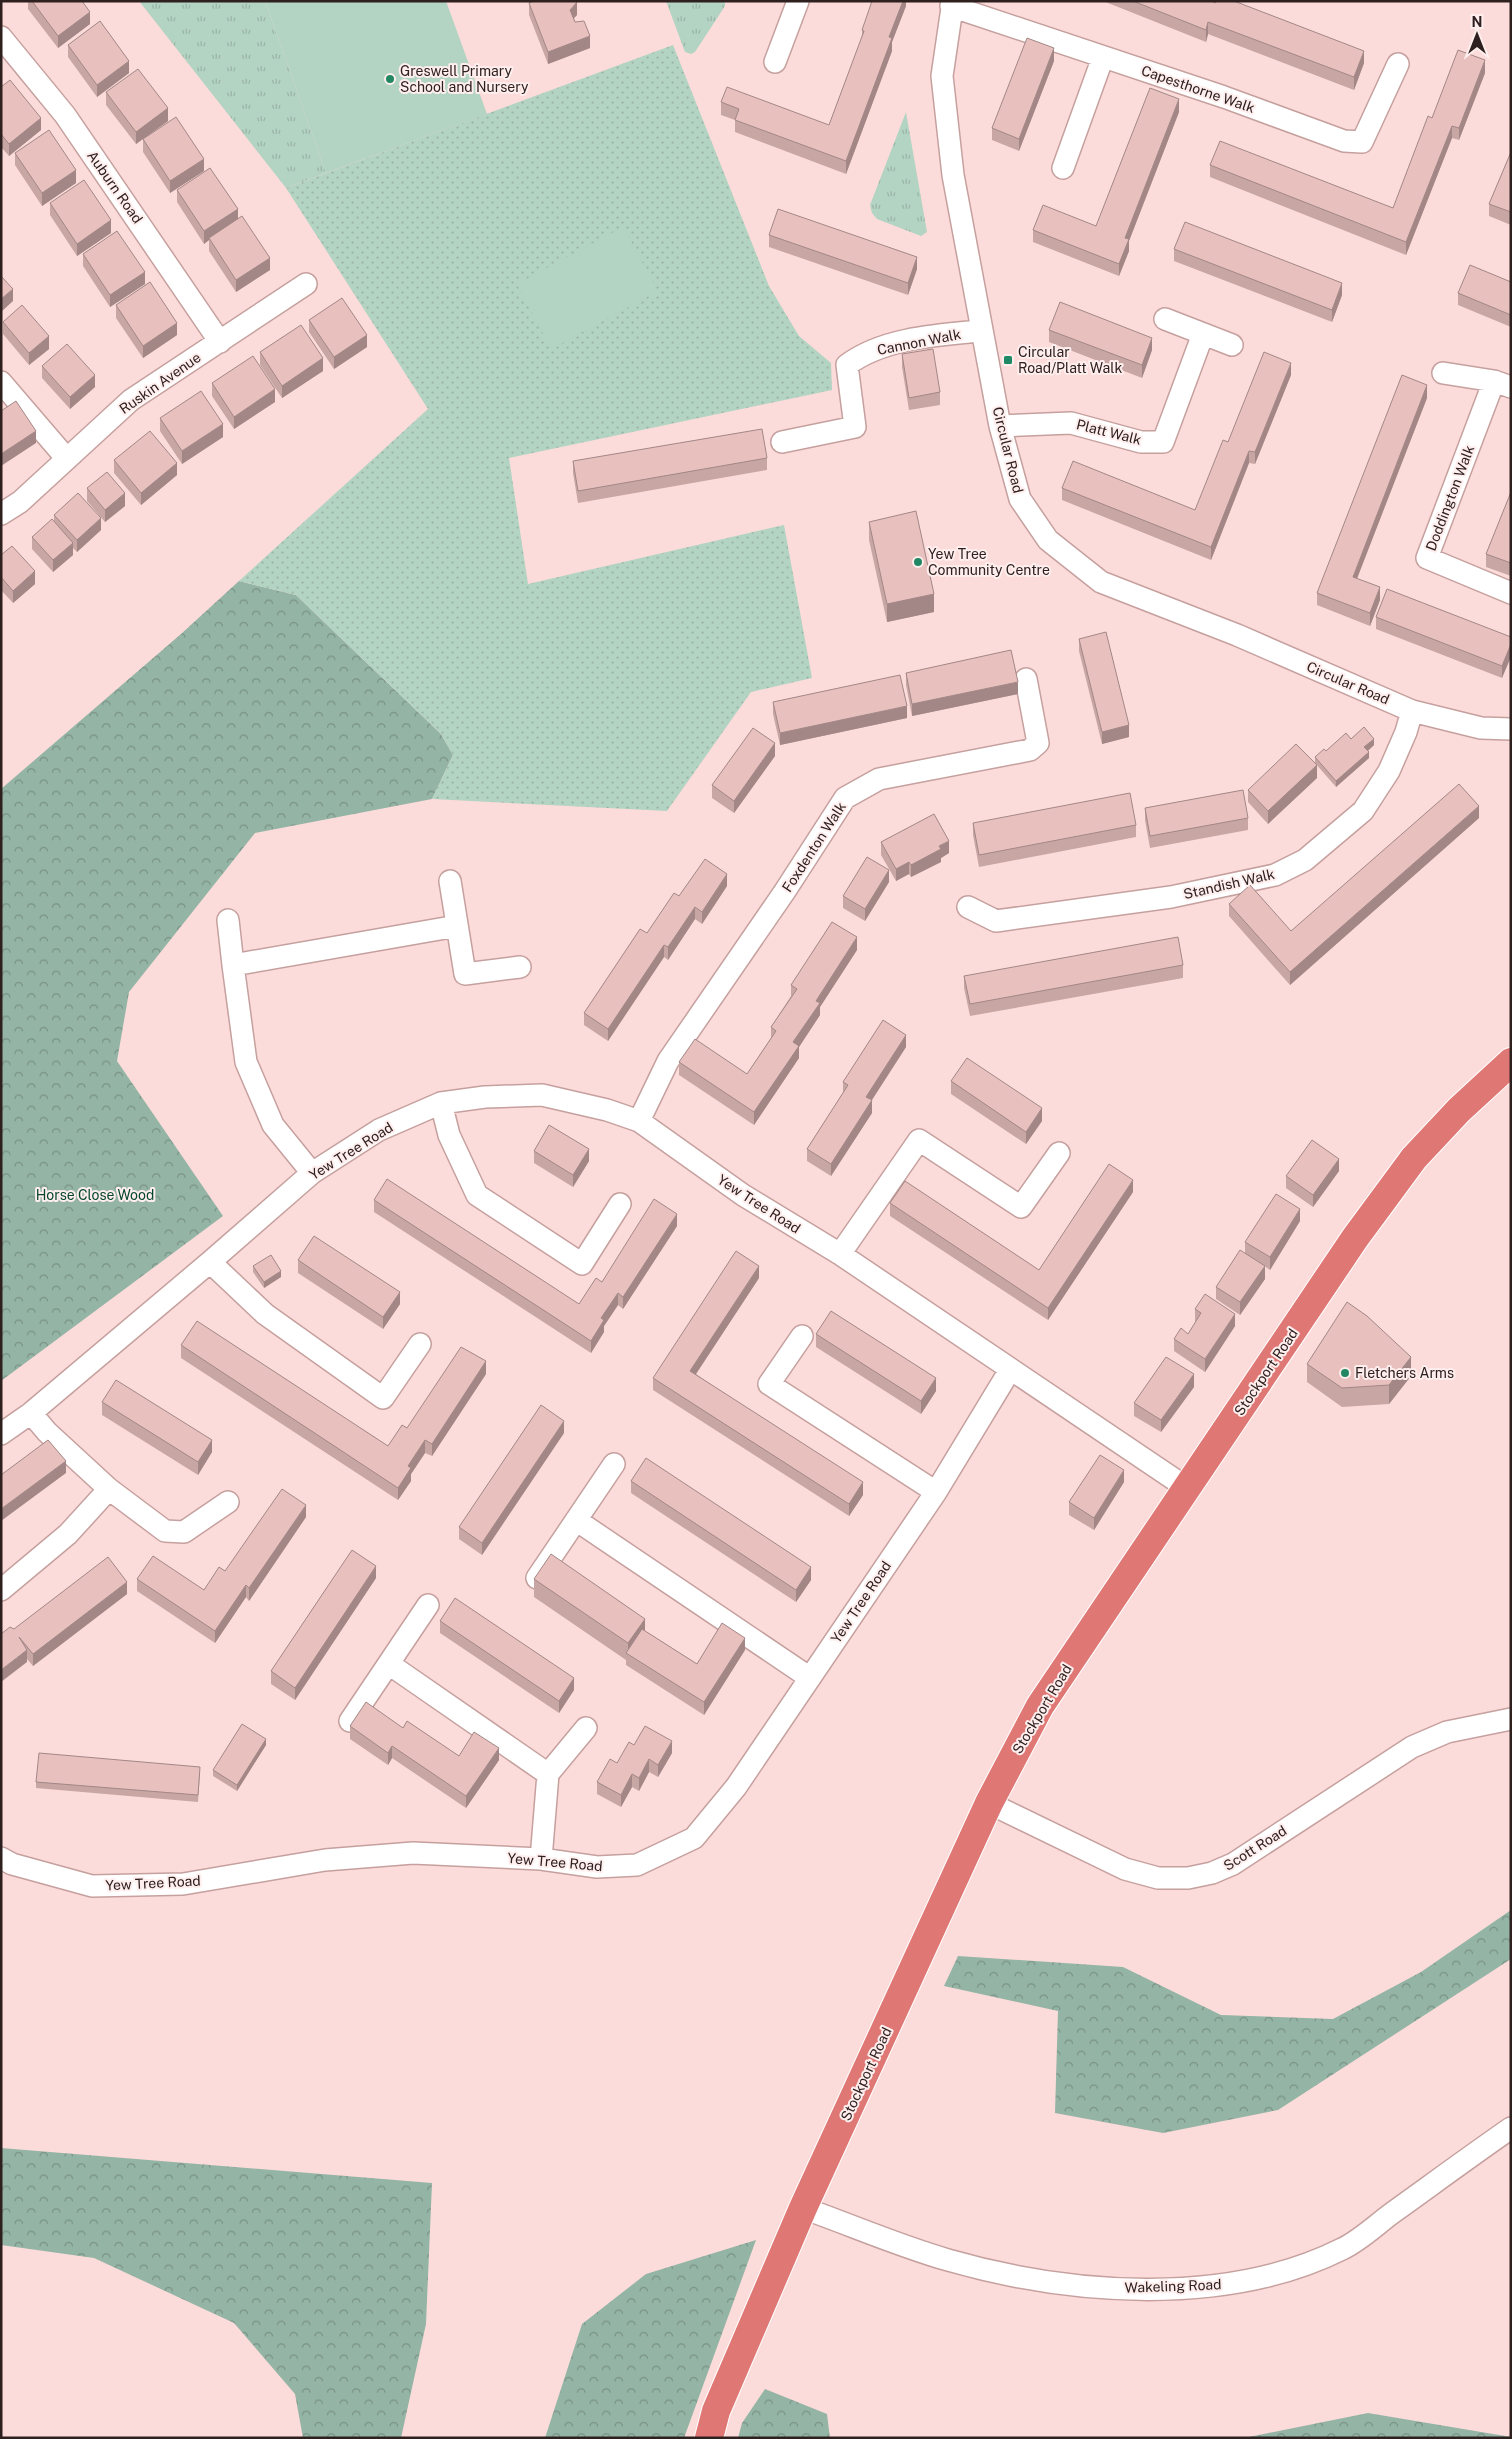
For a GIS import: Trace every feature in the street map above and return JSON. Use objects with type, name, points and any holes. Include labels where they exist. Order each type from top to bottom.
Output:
[{"type":"highway","name":"Stockport Road","points":[[709,2438],[716,2411],[803,2208],[989,1803],[1040,1706],[1355,1238],[1414,1158],[1459,1110],[1511,1062]]},
{"type":"street","points":[[775,62],[798,1]]},
{"type":"street","name":"Capesthorne Walk","points":[[952,4],[1224,97],[1344,141],[1362,142],[1398,64]]},
{"type":"street","name":"Circular Road","points":[[952,4],[942,76],[954,175],[981,331],[1000,426],[1020,499],[1048,540],[1101,582],[1237,635],[1412,711],[1481,728],[1511,729]]},
{"type":"street","name":"Auburn Road","points":[[1,37],[65,115],[220,342]]},
{"type":"street","points":[[1063,168],[1103,57]]},
{"type":"street","name":"Ruskin Avenue","points":[[1,514],[20,502],[131,400],[306,284]]},
{"type":"street","points":[[1165,319],[1232,345]]},
{"type":"street","name":"Cannon Walk","points":[[782,442],[855,427],[846,365],[861,354],[890,345],[951,334],[981,331]]},
{"type":"street","name":"Platt Walk","points":[[1000,426],[1071,423],[1141,442],[1163,442],[1203,334]]},
{"type":"street","points":[[1443,373],[1502,384]]},
{"type":"street","points":[[1,382],[68,458]]},
{"type":"street","name":"Doddington Walk","points":[[1502,384],[1427,558],[1511,592]]},
{"type":"street","name":"Foxdenton Walk","points":[[639,1121],[668,1061],[785,891],[845,798],[879,779],[1030,750],[1038,743],[1038,733],[1026,679]]},
{"type":"street","name":"Standish Walk","points":[[968,907],[996,921],[1171,898],[1275,875],[1305,860],[1363,811],[1389,771],[1406,732],[1412,711]]},
{"type":"street","points":[[450,880],[465,974],[520,967]]},
{"type":"street","points":[[228,920],[246,1062],[273,1125],[312,1173]]},
{"type":"street","points":[[233,965],[457,926]]},
{"type":"street","name":"Yew Tree Road","points":[[1,1434],[31,1412],[210,1262],[312,1173],[379,1130],[441,1103],[485,1097],[542,1095],[607,1110],[639,1121],[743,1195],[840,1254],[1187,1488]]},
{"type":"street","points":[[441,1103],[449,1135],[477,1195],[582,1264],[620,1204]]},
{"type":"street","points":[[840,1254],[919,1140],[1021,1207],[1059,1153]]},
{"type":"street","points":[[210,1262],[266,1314],[383,1398],[420,1344]]},
{"type":"street","points":[[802,1336],[769,1384],[936,1492]]},
{"type":"street","name":"Yew Tree Road","points":[[1,1858],[12,1864],[92,1886],[183,1884],[325,1860],[412,1853],[541,1859],[597,1867],[637,1865],[694,1838],[736,1787],[936,1492],[1010,1370]]},
{"type":"street","points":[[31,1412],[47,1432],[109,1489],[165,1531],[184,1532],[228,1502]]},
{"type":"street","points":[[534,1583],[614,1464]]},
{"type":"street","points":[[1,1590],[68,1534],[109,1489]]},
{"type":"street","points":[[576,1520],[810,1678]]},
{"type":"street","points":[[350,1721],[428,1606]]},
{"type":"street","points":[[389,1664],[548,1774]]},
{"type":"street","name":"Scott Road","points":[[989,1803],[1125,1869],[1158,1878],[1188,1878],[1212,1874],[1233,1864],[1412,1747],[1447,1732],[1511,1718]]},
{"type":"street","points":[[541,1859],[548,1774],[586,1728]]},
{"type":"street","name":"Wakeling Road","points":[[803,2208],[947,2260],[1016,2276],[1112,2288],[1175,2288],[1230,2284],[1288,2272],[1344,2248],[1511,2128]]},
{"type":"green space","points":[[139,1],[265,1],[326,173],[286,188]]},
{"type":"green space","points":[[265,1],[446,1],[487,114],[326,173]]},
{"type":"green space","points":[[666,1],[725,1],[725,6],[695,52],[691,54],[685,52]]},
{"type":"green space","points":[[673,45],[769,286],[799,336],[831,363],[832,390],[509,458],[528,584],[784,525],[812,678],[751,692],[667,811],[432,799],[453,755],[441,734],[296,595],[239,581],[428,409],[286,188]]},
{"type":"green space","points":[[906,112],[927,232],[921,236],[877,219],[872,213],[870,205]]},
{"type":"green space","points":[[623,227],[658,291],[551,349],[517,284]]},
{"type":"green space","name":"Horse Close Wood","points":[[239,581],[296,595],[441,734],[453,755],[432,799],[255,833],[129,992],[117,1061],[223,1216],[1,1381],[1,789],[181,634]]},
{"type":"green space","points":[[1511,1910],[1511,1959],[1278,2110],[1163,2133],[1055,2113],[1058,2011],[944,1986],[958,1956],[1123,1967],[1221,2015],[1333,2019],[1421,1972]]},
{"type":"green space","points":[[1,2148],[432,2183],[426,2324],[401,2438],[303,2438],[295,2394],[234,2323],[94,2258],[1,2245]]},
{"type":"green space","points":[[756,2240],[684,2438],[545,2438],[582,2324],[646,2274]]},
{"type":"green space","points":[[765,2389],[827,2414],[830,2438],[738,2438],[742,2423]]},
{"type":"green space","points":[[1368,2413],[1511,2437],[1511,2438],[1244,2438]]},
{"type":"building","points":[[32,1],[82,1],[90,12],[58,36]]},
{"type":"building","points":[[534,1],[576,1],[570,10],[575,22],[584,21],[590,36],[548,52],[529,3]]},
{"type":"building","points":[[872,1],[903,1],[889,37],[892,38],[846,161],[735,120],[739,109],[721,102],[727,87],[829,125],[864,31],[862,30]]},
{"type":"building","points":[[1133,1],[1212,1],[1215,3],[1216,1],[1234,1],[1364,51],[1354,77],[1208,22],[1206,30]]},
{"type":"building","points":[[100,21],[129,61],[97,85],[68,45]]},
{"type":"building","points":[[1027,38],[1054,48],[1019,139],[992,128]]},
{"type":"building","points":[[1458,50],[1485,60],[1459,128],[1452,126],[1406,242],[1210,165],[1220,141],[1393,208],[1428,116],[1432,118]]},
{"type":"building","points":[[138,69],[168,108],[136,132],[106,92]]},
{"type":"building","points":[[10,80],[41,118],[9,144],[1,134],[1,87]]},
{"type":"building","points":[[1150,88],[1179,99],[1125,238],[1129,239],[1119,264],[1033,230],[1043,205],[1096,226]]},
{"type":"building","points":[[176,117],[204,159],[170,181],[143,139]]},
{"type":"building","points":[[49,130],[76,170],[42,193],[15,153]]},
{"type":"building","points":[[1511,152],[1511,212],[1489,204]]},
{"type":"building","points":[[210,168],[238,209],[204,231],[177,190]]},
{"type":"building","points":[[84,180],[111,220],[77,244],[50,203]]},
{"type":"building","points":[[778,209],[917,257],[908,283],[769,235]]},
{"type":"building","points":[[242,216],[270,258],[236,280],[209,238]]},
{"type":"building","points":[[1185,222],[1342,283],[1332,310],[1174,249]]},
{"type":"building","points":[[117,231],[145,272],[110,295],[83,254]]},
{"type":"building","points":[[1470,265],[1511,282],[1511,315],[1458,293]]},
{"type":"building","points":[[1,276],[13,289],[1,299]]},
{"type":"building","points":[[150,282],[177,323],[143,346],[116,305]]},
{"type":"building","points":[[342,298],[367,335],[334,357],[309,320]]},
{"type":"building","points":[[1060,302],[1152,338],[1142,365],[1049,330]]},
{"type":"building","points":[[22,305],[49,336],[29,353],[3,322]]},
{"type":"building","points":[[301,325],[323,358],[282,386],[260,352]]},
{"type":"building","points":[[67,344],[95,375],[70,397],[42,366]]},
{"type":"building","points":[[933,349],[940,392],[909,398],[902,354]]},
{"type":"building","points":[[1264,352],[1291,363],[1255,452],[1249,451],[1211,547],[1062,488],[1073,461],[1195,510],[1223,440],[1228,442]]},
{"type":"building","points":[[253,356],[275,389],[234,417],[212,383]]},
{"type":"building","points":[[1402,375],[1427,385],[1353,577],[1380,587],[1370,613],[1317,593]]},
{"type":"building","points":[[201,391],[223,424],[182,451],[160,418]]},
{"type":"building","points":[[16,401],[36,431],[1,454],[1,411]]},
{"type":"building","points":[[762,429],[767,458],[578,491],[573,461]]},
{"type":"building","points":[[150,431],[177,463],[141,493],[114,460]]},
{"type":"building","points":[[107,472],[125,493],[105,510],[87,488]]},
{"type":"building","points":[[1511,492],[1511,563],[1486,554]]},
{"type":"building","points":[[78,493],[101,518],[77,540],[54,515]]},
{"type":"building","points":[[916,511],[934,594],[887,604],[869,522]]},
{"type":"building","points":[[52,519],[73,543],[53,560],[32,537]]},
{"type":"building","points":[[12,546],[35,571],[13,591],[1,577],[1,555]]},
{"type":"building","points":[[1387,589],[1511,637],[1511,644],[1502,666],[1376,617]]},
{"type":"building","points":[[1106,632],[1129,725],[1102,732],[1079,639]]},
{"type":"building","points":[[1011,650],[1018,682],[912,704],[906,673]]},
{"type":"building","points":[[900,675],[907,706],[780,733],[773,702]]},
{"type":"building","points":[[1364,727],[1374,739],[1364,747],[1369,752],[1336,781],[1315,757],[1324,749],[1326,751],[1346,733],[1351,739]]},
{"type":"building","points":[[753,728],[775,743],[734,801],[712,785]]},
{"type":"building","points":[[1296,744],[1317,765],[1268,811],[1248,790]]},
{"type":"building","points":[[1459,784],[1479,806],[1290,972],[1229,904],[1250,885],[1291,931]]},
{"type":"building","points":[[1243,790],[1248,818],[1150,836],[1145,808]]},
{"type":"building","points":[[1130,793],[1136,825],[979,855],[973,823]]},
{"type":"building","points":[[934,814],[949,841],[939,846],[941,849],[911,865],[909,862],[896,869],[881,842]]},
{"type":"building","points":[[867,857],[889,870],[865,909],[843,896]]},
{"type":"building","points":[[705,859],[727,874],[702,912],[695,907],[668,947],[664,945],[608,1029],[584,1013],[640,929],[647,933],[674,893],[679,896]]},
{"type":"building","points":[[832,922],[857,937],[816,1001],[820,1003],[793,1042],[799,1046],[754,1112],[679,1062],[695,1039],[747,1074],[776,1031],[771,1027],[797,989],[791,985]]},
{"type":"building","points":[[1178,937],[1183,965],[970,1004],[964,976]]},
{"type":"building","points":[[883,1020],[906,1035],[866,1097],[872,1100],[831,1164],[807,1149],[848,1085],[843,1082]]},
{"type":"building","points":[[967,1058],[1042,1108],[1026,1132],[951,1081]]},
{"type":"building","points":[[549,1125],[589,1149],[573,1175],[534,1151]]},
{"type":"building","points":[[1312,1140],[1339,1159],[1313,1195],[1286,1176]]},
{"type":"building","points":[[1109,1164],[1133,1180],[1048,1308],[890,1203],[905,1181],[1039,1270]]},
{"type":"building","points":[[387,1179],[579,1304],[596,1278],[602,1282],[654,1199],[677,1214],[623,1297],[618,1293],[601,1318],[604,1320],[591,1341],[374,1200]]},
{"type":"building","points":[[1276,1194],[1300,1209],[1270,1257],[1245,1242]]},
{"type":"building","points":[[314,1236],[400,1292],[383,1317],[298,1260]]},
{"type":"building","points":[[1240,1250],[1265,1266],[1240,1302],[1216,1287]]},
{"type":"building","points":[[736,1251],[759,1266],[690,1371],[863,1482],[849,1504],[653,1378]]},
{"type":"building","points":[[271,1255],[281,1271],[264,1282],[253,1266]]},
{"type":"building","points":[[1205,1294],[1235,1314],[1205,1359],[1174,1339],[1181,1328],[1188,1334],[1201,1313],[1195,1309]]},
{"type":"building","points":[[1347,1302],[1367,1316],[1411,1357],[1389,1385],[1342,1388],[1307,1364]]},
{"type":"building","points":[[831,1311],[936,1378],[921,1401],[816,1334]]},
{"type":"building","points":[[197,1321],[388,1446],[402,1425],[407,1428],[461,1347],[486,1361],[432,1444],[425,1440],[408,1466],[411,1468],[398,1488],[181,1345]]},
{"type":"building","points":[[1166,1357],[1194,1374],[1161,1420],[1134,1403]]},
{"type":"building","points":[[116,1380],[212,1440],[198,1462],[102,1402]]},
{"type":"building","points":[[541,1405],[564,1421],[482,1543],[459,1527]]},
{"type":"building","points":[[48,1440],[66,1461],[1,1509],[1,1475]]},
{"type":"building","points":[[1100,1455],[1124,1470],[1094,1518],[1069,1502]]},
{"type":"building","points":[[646,1458],[811,1567],[796,1590],[631,1481]]},
{"type":"building","points":[[282,1489],[306,1505],[249,1588],[246,1585],[215,1631],[137,1579],[153,1556],[204,1590],[219,1567],[225,1571]]},
{"type":"building","points":[[352,1550],[376,1566],[295,1688],[271,1671]]},
{"type":"building","points":[[551,1554],[645,1619],[628,1643],[534,1579]]},
{"type":"building","points":[[108,1557],[127,1582],[33,1654],[19,1637],[27,1650],[1,1670],[1,1634],[10,1627],[14,1629]]},
{"type":"building","points":[[455,1598],[574,1678],[559,1701],[440,1621]]},
{"type":"building","points":[[722,1623],[745,1638],[704,1702],[626,1653],[642,1629],[697,1664]]},
{"type":"building","points":[[366,1702],[403,1728],[407,1721],[459,1756],[474,1732],[499,1748],[466,1796],[392,1746],[388,1753],[350,1726]]},
{"type":"building","points":[[242,1724],[266,1739],[237,1785],[213,1770]]},
{"type":"building","points":[[645,1726],[672,1741],[658,1765],[649,1759],[639,1778],[632,1774],[621,1795],[597,1782],[610,1759],[617,1763],[629,1742],[634,1745]]},
{"type":"building","points":[[39,1753],[200,1767],[198,1795],[36,1782]]},
{"type":"place","name":"Greswell Primary School and Nursery","points":[[390,79]]},
{"type":"place","name":"Circular Road/Platt Walk","points":[[1008,360]]},
{"type":"place","name":"Yew Tree Community Centre","points":[[918,562]]},
{"type":"place","name":"Fletchers Arms","points":[[1345,1373]]}]
